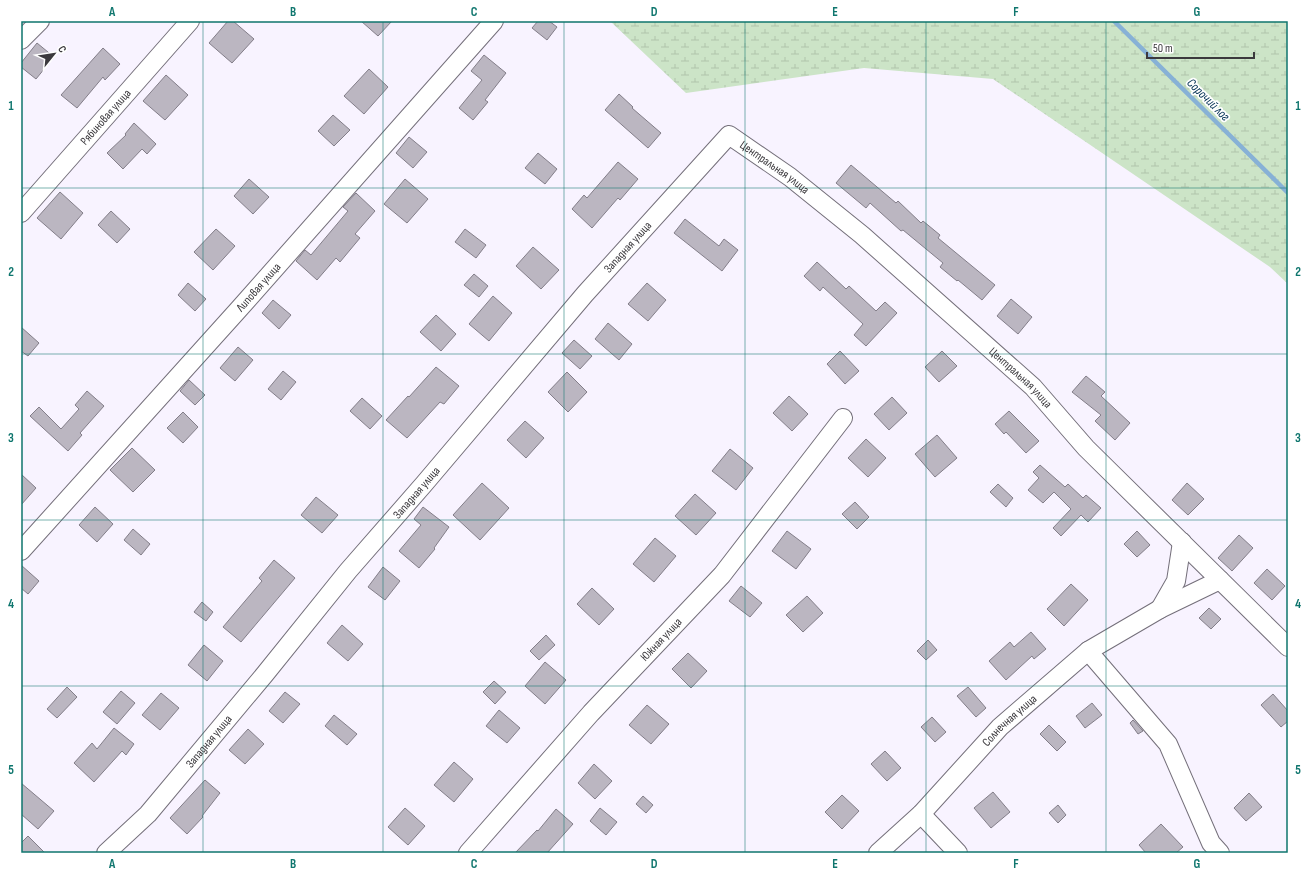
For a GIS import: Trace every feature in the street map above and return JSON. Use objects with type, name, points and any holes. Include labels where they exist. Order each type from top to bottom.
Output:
[{"type":"street","points":[[21,40],[40,21]]},
{"type":"street","name":"Рябиновая улица","points":[[21,213],[190,21]]},
{"type":"street","name":"Липовая улица","points":[[21,551],[244,303],[494,21]]},
{"type":"street","name":"Центральная улица","points":[[729,135],[790,177],[862,235],[1033,387],[1086,448],[1288,647]]},
{"type":"street","name":"Западная улица","points":[[106,853],[148,814],[265,674],[348,571],[585,294],[729,135]]},
{"type":"street","name":"Южная улица","points":[[468,853],[592,713],[722,575],[843,418]]},
{"type":"street","points":[[1160,609],[1176,581],[1182,542]]},
{"type":"street","name":"Солнечная улица","points":[[878,853],[921,814],[1000,727],[1088,651],[1160,609],[1220,580]]},
{"type":"street","points":[[1088,651],[1168,744],[1211,844],[1220,853]]},
{"type":"street","points":[[921,814],[958,853]]},
{"type":"green space","points":[[610,21],[1288,21],[1288,284],[1270,267],[993,79],[864,68],[686,93]]},
{"type":"building","points":[[228,21],[233,21],[254,39],[232,63],[209,43]]},
{"type":"building","points":[[361,21],[392,21],[378,36]]},
{"type":"building","points":[[538,21],[549,21],[557,27],[547,40],[532,28]]},
{"type":"building","points":[[37,43],[54,57],[36,79],[21,67],[21,63]]},
{"type":"building","points":[[103,48],[120,64],[105,80],[103,77],[77,108],[61,95]]},
{"type":"building","points":[[484,55],[506,73],[485,100],[488,102],[473,120],[459,108],[482,80],[471,71]]},
{"type":"building","points":[[369,69],[388,87],[364,114],[344,96]]},
{"type":"building","points":[[166,75],[188,95],[165,120],[143,101]]},
{"type":"building","points":[[619,94],[633,107],[632,108],[661,133],[648,148],[605,110]]},
{"type":"building","points":[[333,115],[350,130],[334,146],[318,131]]},
{"type":"building","points":[[134,123],[156,144],[147,154],[142,149],[123,169],[107,153],[126,135],[125,134]]},
{"type":"building","points":[[409,137],[427,152],[413,168],[396,153]]},
{"type":"building","points":[[538,153],[557,169],[545,184],[525,168]]},
{"type":"building","points":[[618,162],[638,179],[620,200],[618,198],[592,228],[572,209],[584,195],[587,198]]},
{"type":"building","points":[[851,165],[896,203],[898,201],[921,223],[923,221],[940,235],[938,238],[995,285],[982,300],[940,267],[943,263],[903,230],[901,231],[870,203],[866,208],[836,183]]},
{"type":"building","points":[[249,179],[269,197],[253,214],[234,196]]},
{"type":"building","points":[[405,179],[428,199],[407,223],[384,204]]},
{"type":"building","points":[[60,192],[83,213],[61,239],[37,218]]},
{"type":"building","points":[[356,193],[375,211],[355,234],[360,238],[340,262],[336,258],[317,280],[296,261],[305,250],[311,255],[348,211],[343,207]]},
{"type":"building","points":[[111,211],[130,229],[117,243],[98,225]]},
{"type":"building","points":[[685,219],[719,246],[724,239],[738,250],[722,271],[674,233]]},
{"type":"building","points":[[216,229],[235,246],[213,270],[194,252]]},
{"type":"building","points":[[465,229],[486,245],[476,258],[455,242]]},
{"type":"building","points":[[533,247],[559,270],[541,289],[516,266]]},
{"type":"building","points":[[817,262],[846,289],[849,286],[876,311],[885,302],[897,313],[866,346],[854,335],[863,324],[823,287],[820,291],[804,276]]},
{"type":"building","points":[[474,274],[488,286],[479,297],[464,285]]},
{"type":"building","points":[[188,283],[206,299],[195,311],[178,295]]},
{"type":"building","points":[[647,283],[666,300],[648,321],[628,304]]},
{"type":"building","points":[[493,296],[512,313],[489,341],[469,324]]},
{"type":"building","points":[[1011,299],[1032,317],[1018,334],[997,316]]},
{"type":"building","points":[[273,300],[291,315],[279,329],[262,313]]},
{"type":"building","points":[[436,315],[456,334],[441,351],[420,332]]},
{"type":"building","points":[[608,323],[632,344],[619,360],[595,339]]},
{"type":"building","points":[[21,327],[39,343],[28,356],[21,351]]},
{"type":"building","points":[[574,340],[592,356],[580,369],[562,353]]},
{"type":"building","points":[[238,347],[253,360],[235,381],[220,368]]},
{"type":"building","points":[[840,351],[859,371],[845,384],[827,364]]},
{"type":"building","points":[[942,351],[957,366],[939,382],[925,367]]},
{"type":"building","points":[[436,367],[459,386],[444,404],[440,402],[407,438],[386,420]]},
{"type":"building","points":[[283,371],[296,382],[281,400],[268,389]]},
{"type":"building","points":[[567,372],[587,392],[568,412],[548,392]]},
{"type":"building","points":[[1086,376],[1105,392],[1101,396],[1130,423],[1115,440],[1095,421],[1101,415],[1072,392]]},
{"type":"building","points":[[189,380],[205,395],[195,405],[180,391]]},
{"type":"building","points":[[87,391],[104,406],[80,433],[82,435],[68,451],[30,416],[39,407],[61,429],[79,409],[75,405]]},
{"type":"building","points":[[789,396],[808,414],[792,431],[773,413]]},
{"type":"building","points":[[892,397],[907,413],[889,430],[874,414]]},
{"type":"building","points":[[362,398],[382,416],[370,429],[350,411]]},
{"type":"building","points":[[1009,411],[1039,441],[1026,453],[1006,432],[1004,434],[995,424]]},
{"type":"building","points":[[183,412],[198,427],[183,443],[167,428]]},
{"type":"building","points":[[525,421],[544,438],[526,458],[507,440]]},
{"type":"building","points":[[937,435],[957,458],[935,477],[915,454]]},
{"type":"building","points":[[866,439],[886,458],[868,477],[848,458]]},
{"type":"building","points":[[132,448],[155,470],[133,492],[110,470]]},
{"type":"building","points":[[730,449],[753,468],[736,490],[712,471]]},
{"type":"building","points":[[1040,465],[1065,487],[1068,484],[1083,498],[1086,495],[1101,508],[1088,522],[1081,515],[1061,536],[1053,528],[1071,509],[1054,492],[1043,503],[1028,490],[1039,478],[1033,472]]},
{"type":"building","points":[[21,474],[36,488],[21,505]]},
{"type":"building","points":[[482,483],[509,508],[480,540],[453,515]]},
{"type":"building","points":[[1187,483],[1204,499],[1188,515],[1172,500]]},
{"type":"building","points":[[998,484],[1013,498],[1006,507],[990,492]]},
{"type":"building","points":[[695,494],[716,513],[696,535],[675,516]]},
{"type":"building","points":[[316,497],[338,515],[322,533],[301,515]]},
{"type":"building","points":[[855,502],[869,517],[857,529],[842,514]]},
{"type":"building","points":[[95,507],[113,524],[97,542],[79,525]]},
{"type":"building","points":[[423,507],[449,527],[434,548],[435,549],[419,568],[399,551],[421,525],[414,519]]},
{"type":"building","points":[[133,529],[150,544],[141,555],[124,540]]},
{"type":"building","points":[[787,531],[811,549],[796,569],[772,551]]},
{"type":"building","points":[[1137,531],[1150,545],[1137,557],[1124,544]]},
{"type":"building","points":[[1239,535],[1253,548],[1232,571],[1218,558]]},
{"type":"building","points":[[655,538],[676,556],[654,582],[633,564]]},
{"type":"building","points":[[274,560],[295,578],[241,642],[223,627],[262,581],[259,578]]},
{"type":"building","points":[[21,565],[39,581],[28,594],[21,588]]},
{"type":"building","points":[[383,567],[400,581],[385,600],[368,587]]},
{"type":"building","points":[[1267,569],[1285,586],[1272,600],[1254,583]]},
{"type":"building","points":[[1071,584],[1088,600],[1064,626],[1047,609]]},
{"type":"building","points":[[741,586],[762,603],[750,617],[729,601]]},
{"type":"building","points":[[592,588],[614,609],[599,625],[577,604]]},
{"type":"building","points":[[807,596],[823,613],[803,632],[786,615]]},
{"type":"building","points":[[202,602],[213,612],[206,621],[194,612]]},
{"type":"building","points":[[1209,608],[1221,619],[1211,629],[1199,618]]},
{"type":"building","points":[[342,625],[363,644],[348,661],[327,643]]},
{"type":"building","points":[[1031,632],[1046,649],[1034,659],[1032,656],[1006,680],[989,661],[1010,642],[1014,647]]},
{"type":"building","points":[[546,635],[555,645],[539,660],[530,651]]},
{"type":"building","points":[[928,640],[937,650],[926,660],[917,651]]},
{"type":"building","points":[[204,645],[223,661],[207,681],[188,665]]},
{"type":"building","points":[[688,653],[707,671],[691,688],[672,669]]},
{"type":"building","points":[[545,662],[566,680],[545,704],[525,686]]},
{"type":"building","points":[[494,681],[506,692],[495,704],[483,692]]},
{"type":"building","points":[[67,687],[77,697],[57,718],[47,709]]},
{"type":"building","points":[[968,687],[986,708],[976,717],[957,696]]},
{"type":"building","points":[[121,691],[135,703],[117,724],[103,712]]},
{"type":"building","points":[[285,692],[300,704],[283,723],[269,711]]},
{"type":"building","points":[[161,693],[179,708],[160,730],[142,715]]},
{"type":"building","points":[[1273,694],[1288,711],[1288,721],[1281,727],[1261,705]]},
{"type":"building","points":[[1092,703],[1102,715],[1085,728],[1076,716]]},
{"type":"building","points":[[647,705],[669,724],[651,744],[629,725]]},
{"type":"building","points":[[499,710],[520,728],[507,743],[486,726]]},
{"type":"building","points":[[334,715],[357,734],[347,745],[325,726]]},
{"type":"building","points":[[932,717],[946,732],[935,742],[921,727]]},
{"type":"building","points":[[1133,720],[1143,731],[1138,734],[1130,723]]},
{"type":"building","points":[[1049,725],[1066,742],[1057,751],[1040,734]]},
{"type":"building","points":[[114,728],[134,744],[126,755],[122,751],[94,782],[74,763],[92,743],[97,749]]},
{"type":"building","points":[[248,729],[264,744],[245,764],[229,750]]},
{"type":"building","points":[[885,751],[901,768],[887,781],[871,764]]},
{"type":"building","points":[[454,762],[473,779],[454,802],[434,785]]},
{"type":"building","points":[[594,764],[612,781],[595,799],[578,783]]},
{"type":"building","points":[[205,780],[220,793],[202,816],[203,817],[187,834],[170,818]]},
{"type":"building","points":[[21,783],[54,811],[38,829],[21,814]]},
{"type":"building","points":[[993,792],[1010,812],[991,828],[974,808]]},
{"type":"building","points":[[1249,793],[1262,807],[1246,821],[1234,808]]},
{"type":"building","points":[[842,795],[859,811],[842,829],[825,812]]},
{"type":"building","points":[[643,796],[653,805],[646,813],[636,804]]},
{"type":"building","points":[[1058,805],[1066,815],[1058,823],[1049,813]]},
{"type":"building","points":[[405,808],[425,826],[408,845],[388,827]]},
{"type":"building","points":[[600,808],[617,822],[606,835],[590,821]]},
{"type":"building","points":[[556,809],[573,824],[547,853],[515,853],[537,830],[538,831]]},
{"type":"building","points":[[1161,824],[1183,847],[1176,853],[1146,853],[1139,845]]},
{"type":"building","points":[[28,836],[45,853],[21,853],[21,843]]},
{"type":"waterway","name":"Сорочий лог","points":[[1114,21],[1288,193]]}]
